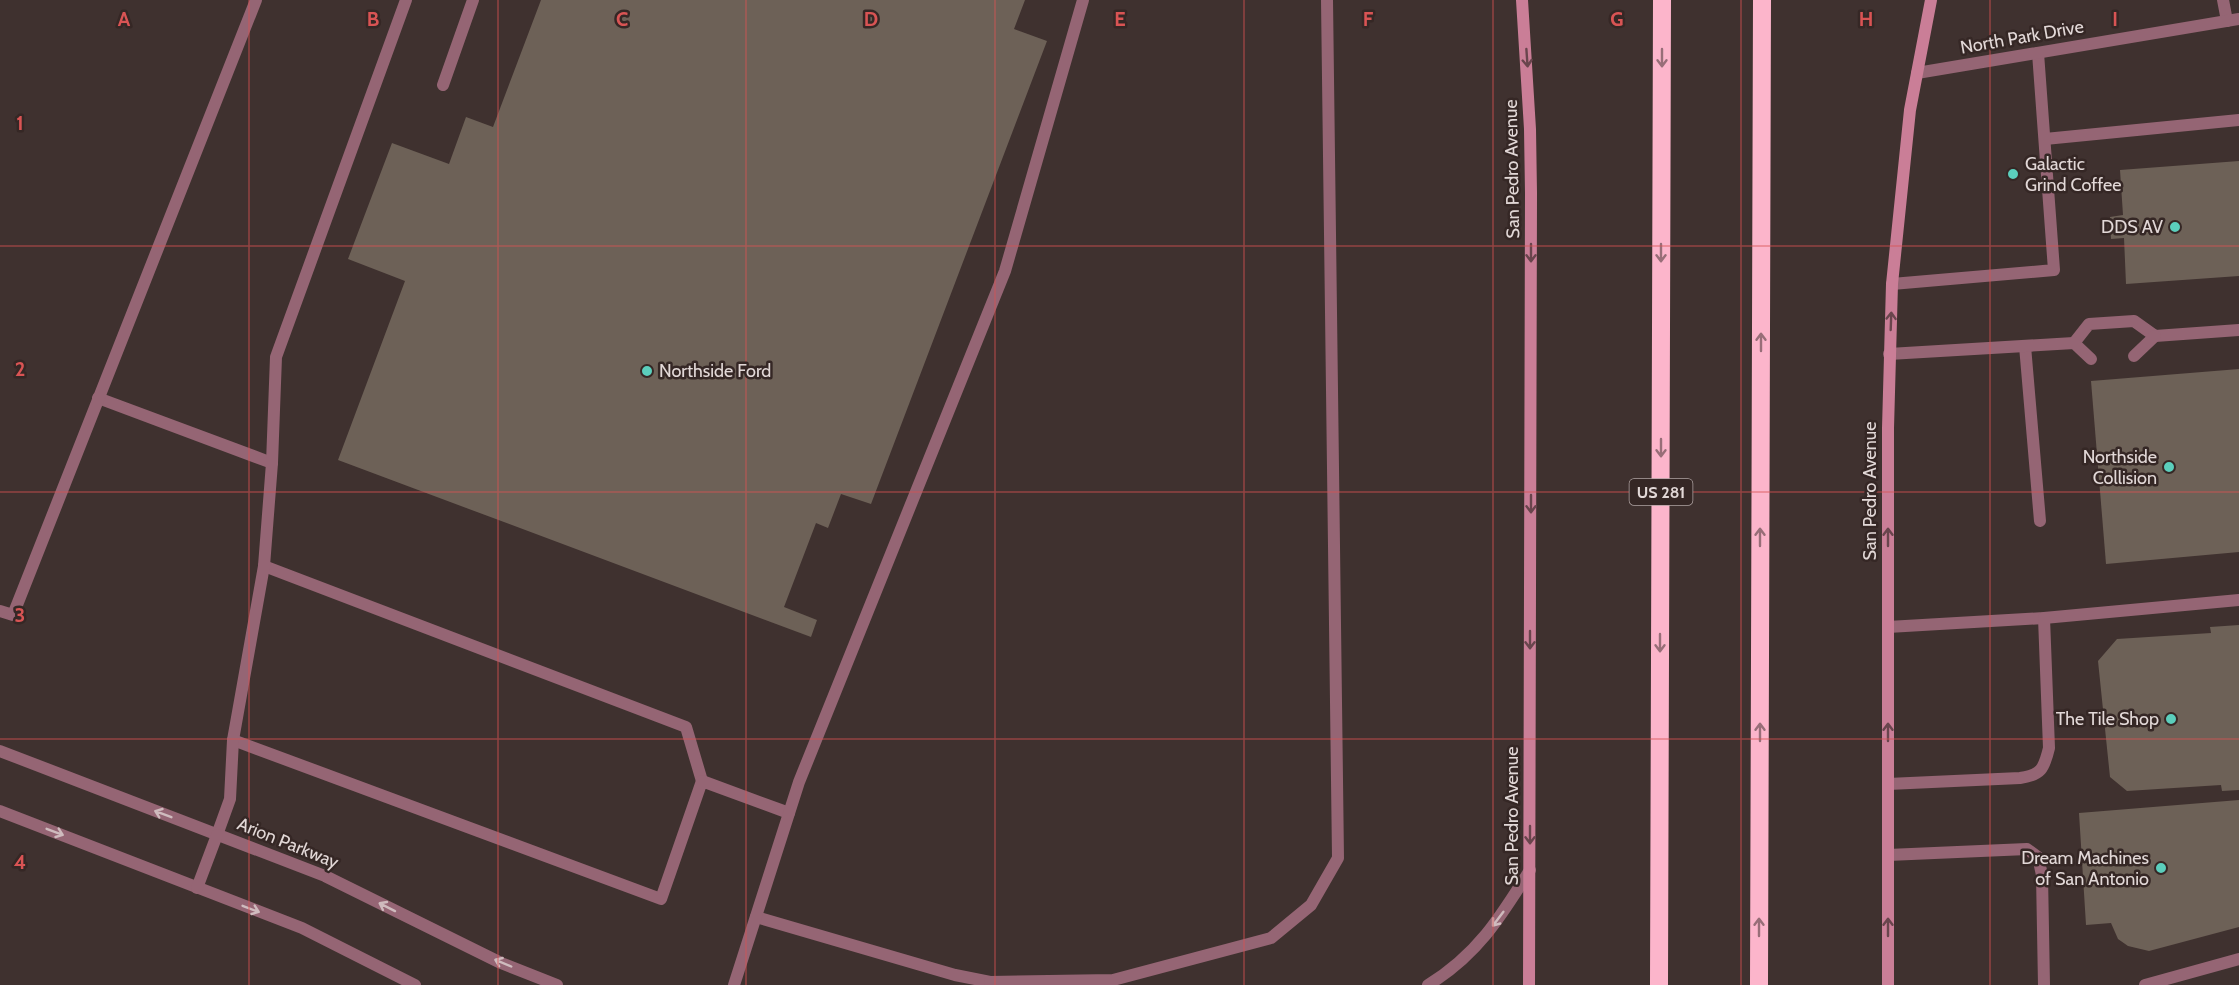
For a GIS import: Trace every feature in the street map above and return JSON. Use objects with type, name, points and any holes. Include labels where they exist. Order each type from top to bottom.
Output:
[{"type":"highway","name":"US 281","points":[[1659,985],[1662,0]]},
{"type":"highway","points":[[1759,985],[1762,0]]},
{"type":"main road","name":"San Pedro Avenue","points":[[1522,0],[1530,118],[1531,182],[1529,985]]},
{"type":"main road","name":"San Pedro Avenue","points":[[1888,985],[1889,354],[1892,284],[1904,158],[1931,0]]},
{"type":"street","points":[[0,611],[13,615],[256,0]]},
{"type":"street","points":[[197,888],[230,799],[233,740],[264,566],[272,463],[276,357],[406,0]]},
{"type":"street","points":[[443,85],[472,0]]},
{"type":"street","points":[[734,985],[799,783],[1005,270],[1083,0]]},
{"type":"street","points":[[756,917],[990,984],[1113,980],[1271,938],[1311,905],[1338,858],[1327,0]]},
{"type":"street","points":[[2223,0],[2233,20]]},
{"type":"street","name":"North Park Drive","points":[[1917,73],[2233,20]]},
{"type":"street","points":[[1892,284],[2054,270],[2038,53]]},
{"type":"street","points":[[2046,138],[2239,120]]},
{"type":"street","points":[[2074,343],[2089,324],[2134,321],[2154,336],[2239,330]]},
{"type":"street","points":[[2134,356],[2154,336]]},
{"type":"street","points":[[1889,354],[2074,343],[2091,359]]},
{"type":"street","points":[[2025,346],[2040,521]]},
{"type":"street","points":[[98,398],[272,463]]},
{"type":"street","points":[[233,740],[662,899],[702,781],[686,727],[264,566]]},
{"type":"street","points":[[1888,627],[2044,618],[2239,600]]},
{"type":"street","points":[[1888,784],[2020,778],[2034,776],[2045,766],[2049,748],[2044,618]]},
{"type":"street","name":"Arion Parkway","points":[[0,751],[325,876],[470,948],[557,985]]},
{"type":"street","points":[[702,781],[789,813]]},
{"type":"street","points":[[0,811],[302,928],[416,985]]},
{"type":"street","points":[[1888,855],[2027,849],[2038,857],[2042,874],[2044,985]]},
{"type":"street","points":[[1428,985],[1446,974],[1474,950],[1502,915],[1530,870]]},
{"type":"street","points":[[2145,985],[2239,959]]},
{"type":"building","name":"Northside Ford","points":[[541,0],[1025,0],[1014,29],[1047,41],[871,504],[841,494],[828,528],[816,523],[784,607],[817,620],[811,637],[338,460],[405,281],[348,259],[392,143],[449,164],[466,117],[493,127]]},
{"type":"building","name":"DDS AV","points":[[2239,161],[2239,276],[2126,284],[2124,238],[2111,239],[2110,217],[2123,215],[2120,170]]},
{"type":"building","name":"Northside Collision","points":[[2239,369],[2239,552],[2106,564],[2091,381]]},
{"type":"building","name":"The Tile Shop","points":[[2239,625],[2239,790],[2222,791],[2221,785],[2127,791],[2110,777],[2098,661],[2117,639],[2211,633],[2210,627]]},
{"type":"building","name":"Dream Machines of San Antonio","points":[[2239,800],[2239,927],[2149,951],[2128,946],[2118,939],[2111,923],[2086,925],[2079,813]]},
{"type":"place","name":"Galactic Grind Coffee","points":[[2013,174]]},
{"type":"place","name":"DDS AV","points":[[2175,227]]},
{"type":"place","name":"Northside Ford","points":[[647,371]]},
{"type":"place","name":"Northside Collision","points":[[2169,467]]},
{"type":"place","name":"The Tile Shop","points":[[2171,719]]},
{"type":"place","name":"Dream Machines of San Antonio","points":[[2161,868]]}]
